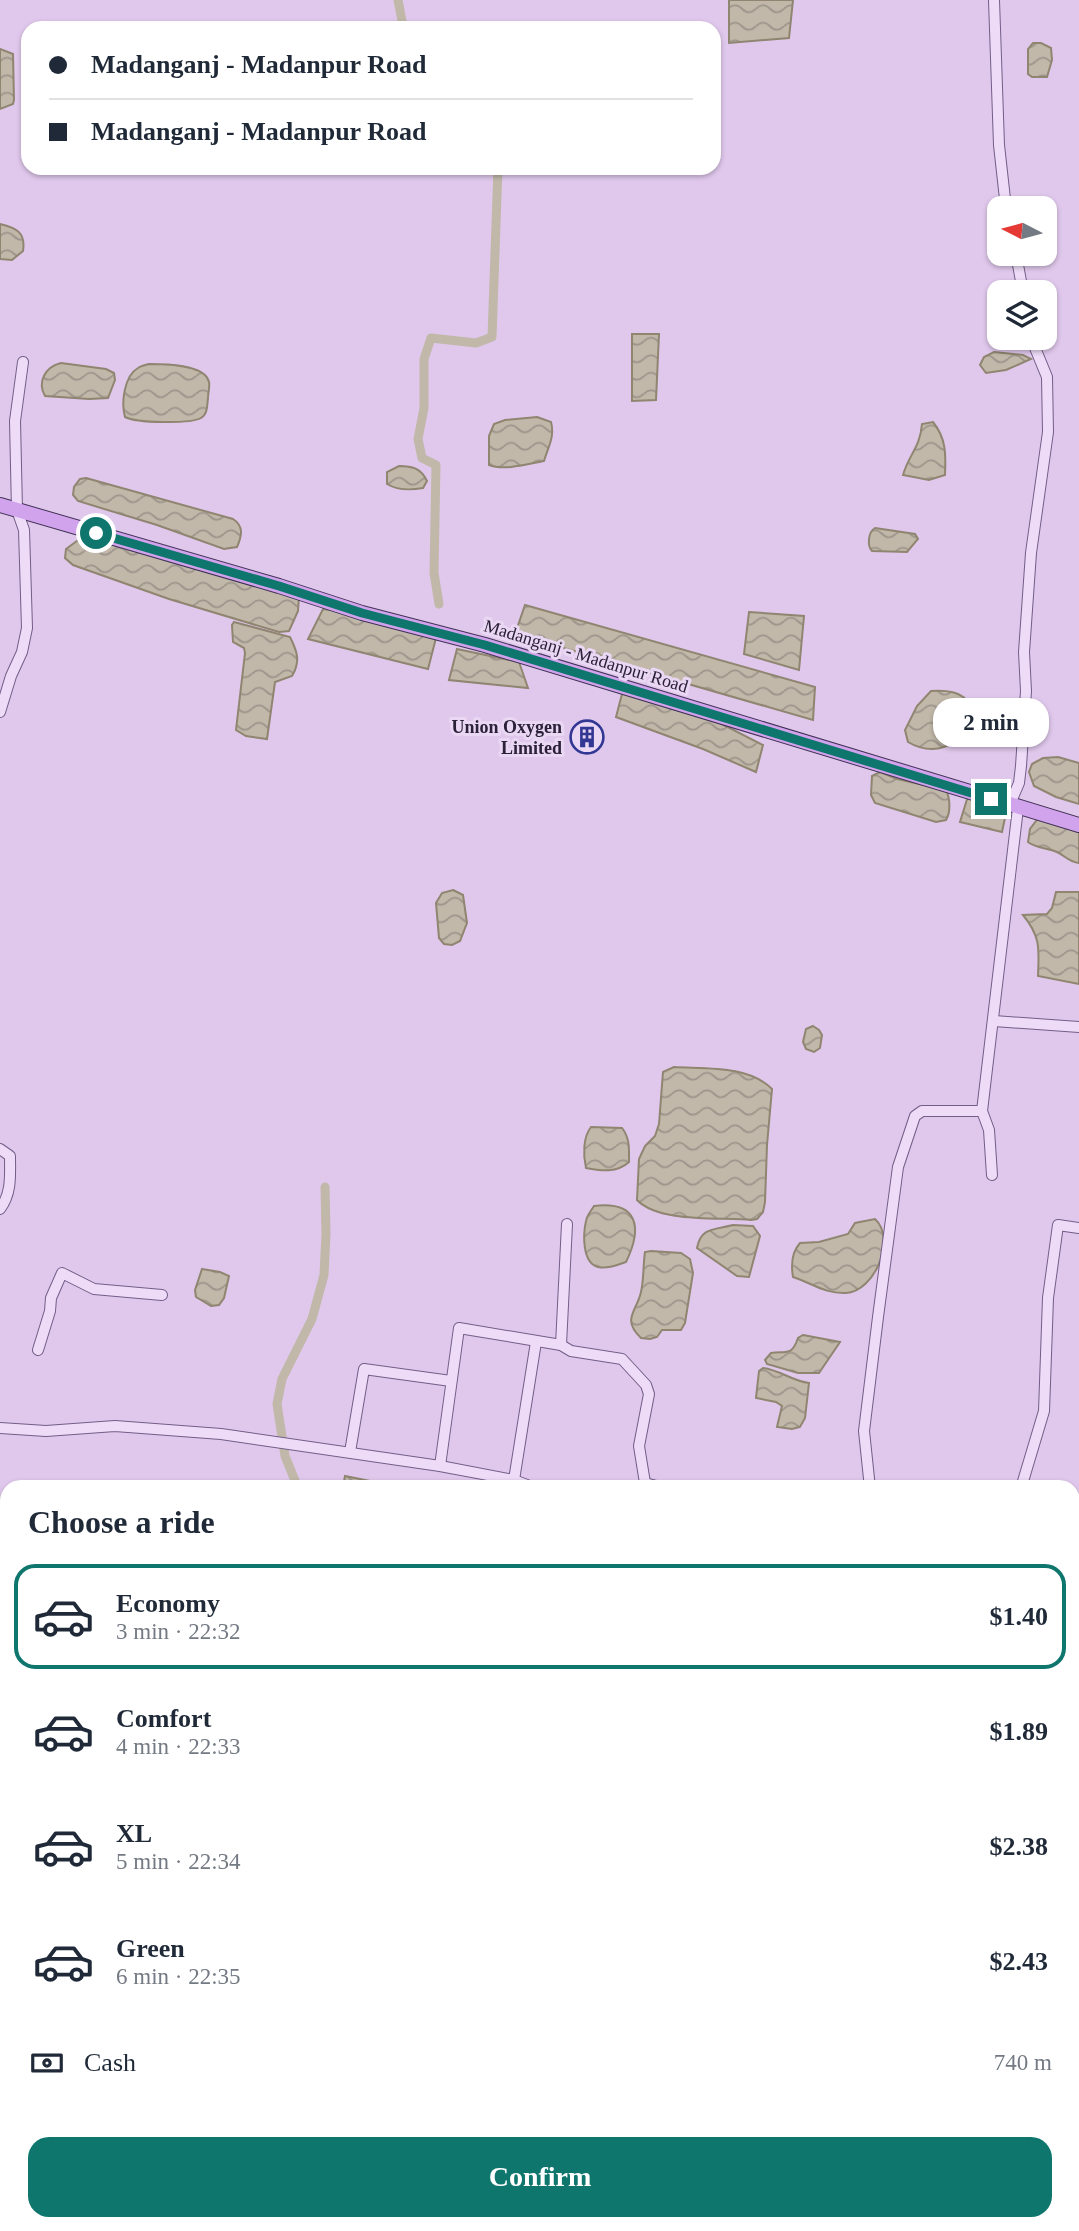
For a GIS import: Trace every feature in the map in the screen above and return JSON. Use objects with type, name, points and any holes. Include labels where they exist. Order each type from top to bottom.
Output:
[{"type":"main road","name":"Madanganj - Madanpur Road","points":[[0,505],[279,586],[362,613],[485,645],[1079,825]]},
{"type":"street","points":[[994,0],[999,145],[1005,196]]},
{"type":"street","points":[[992,1175],[989,1130],[982,1111],[994,1021],[1014,806],[1021,766],[1026,691],[1024,652],[1031,553],[1048,432],[1047,377],[1036,350]]},
{"type":"street","points":[[0,712],[22,652],[27,628],[24,530],[17,510],[15,421],[23,362]]},
{"type":"street","points":[[994,1021],[1079,1027]]},
{"type":"street","points":[[869,1480],[864,1432],[898,1167],[915,1115],[922,1111],[982,1111]]},
{"type":"street","points":[[0,1149],[10,1156],[10,1175],[8,1198],[0,1209]]},
{"type":"street","points":[[561,1345],[567,1224]]},
{"type":"street","points":[[1023,1480],[1044,1410],[1048,1298],[1058,1225],[1079,1227]]},
{"type":"street","points":[[38,1350],[50,1311],[51,1298],[62,1273],[94,1289],[162,1296]]},
{"type":"street","points":[[440,1466],[459,1328],[561,1345],[571,1351],[622,1359],[646,1385],[649,1394],[639,1446],[644,1480]]},
{"type":"street","points":[[518,1480],[536,1342]]},
{"type":"street","points":[[350,1452],[364,1369],[451,1381]]},
{"type":"street","points":[[0,1427],[46,1431],[115,1426],[269,1439],[440,1466],[504,1480]]},
{"type":"water","points":[[729,0],[793,0],[789,38],[729,43]]},
{"type":"water","points":[[1033,43],[1041,43],[1051,48],[1052,60],[1047,77],[1032,77],[1028,74],[1028,49]]},
{"type":"water","points":[[0,49],[13,54],[14,100],[13,104],[0,109]]},
{"type":"water","points":[[0,224],[15,229],[23,239],[23,251],[12,260],[0,259]]},
{"type":"water","points":[[632,334],[659,334],[656,400],[632,401]]},
{"type":"water","points":[[994,352],[1023,355],[1031,359],[1006,370],[986,373],[980,365],[984,357]]},
{"type":"water","points":[[61,363],[106,369],[114,373],[115,380],[108,398],[45,396],[42,380],[51,368]]},
{"type":"water","points":[[149,364],[183,366],[206,376],[209,386],[205,414],[195,420],[175,422],[140,421],[125,417],[123,405],[127,383],[133,372]]},
{"type":"water","points":[[537,417],[551,422],[552,427],[551,442],[544,461],[509,467],[489,465],[489,436],[494,424],[505,420]]},
{"type":"water","points":[[933,422],[944,447],[945,475],[929,480],[903,475],[919,439],[922,424]]},
{"type":"water","points":[[399,466],[412,467],[422,473],[427,481],[423,488],[405,489],[387,484],[387,472]]},
{"type":"water","points":[[86,478],[233,519],[241,531],[237,547],[224,549],[78,501],[73,495],[74,487],[80,479]]},
{"type":"water","points":[[875,528],[915,534],[918,539],[907,552],[872,551],[869,539]]},
{"type":"water","points":[[85,535],[299,596],[298,611],[289,631],[279,632],[169,599],[73,565],[65,558],[66,549]]},
{"type":"water","points":[[525,605],[815,687],[813,720],[515,634]]},
{"type":"water","points":[[323,609],[345,612],[436,638],[428,669],[308,639]]},
{"type":"water","points":[[749,612],[804,616],[799,670],[744,654]]},
{"type":"water","points":[[234,622],[290,637],[296,652],[297,661],[292,676],[275,682],[267,739],[246,736],[236,730],[245,653],[244,648],[233,642]]},
{"type":"water","points":[[457,649],[519,662],[528,688],[449,680]]},
{"type":"water","points":[[931,691],[953,692],[970,704],[970,709],[963,715],[955,741],[950,745],[932,749],[908,742],[905,730],[917,706]]},
{"type":"water","points":[[637,693],[712,719],[763,745],[756,772],[616,717],[622,694]]},
{"type":"water","points":[[1058,757],[1079,763],[1079,804],[1034,786],[1029,772],[1032,764],[1043,758]]},
{"type":"water","points":[[880,772],[897,779],[946,790],[949,813],[946,820],[936,822],[875,803],[871,795],[872,776]]},
{"type":"water","points":[[968,796],[1006,813],[1002,832],[960,822]]},
{"type":"water","points":[[1039,817],[1079,826],[1079,863],[1028,842],[1030,829]]},
{"type":"water","points":[[453,890],[463,895],[467,923],[460,941],[452,945],[444,944],[439,938],[436,903],[442,893]]},
{"type":"water","points":[[1056,892],[1079,892],[1079,984],[1038,976],[1038,944],[1023,915],[1047,914],[1052,908]]},
{"type":"water","points":[[813,1026],[822,1035],[820,1048],[814,1052],[806,1049],[803,1042],[806,1029]]},
{"type":"water","points":[[674,1067],[739,1072],[762,1081],[772,1089],[765,1202],[763,1212],[757,1219],[675,1216],[647,1207],[637,1200],[639,1159],[645,1146],[655,1136],[659,1124],[663,1072]]},
{"type":"water","points":[[591,1127],[622,1128],[628,1140],[629,1162],[614,1170],[586,1168],[584,1146]]},
{"type":"water","points":[[594,1206],[620,1208],[628,1212],[633,1219],[634,1238],[626,1262],[598,1267],[589,1260],[584,1233]]},
{"type":"water","points":[[875,1219],[884,1239],[883,1251],[873,1274],[865,1284],[856,1290],[838,1293],[793,1277],[792,1259],[800,1243],[819,1242],[848,1234],[855,1223]]},
{"type":"water","points":[[733,1225],[753,1226],[760,1236],[749,1277],[737,1276],[697,1248],[705,1233]]},
{"type":"water","points":[[645,1252],[681,1253],[690,1259],[693,1273],[685,1323],[681,1330],[662,1330],[657,1337],[650,1339],[641,1338],[631,1320],[641,1292]]},
{"type":"water","points":[[202,1269],[229,1276],[224,1298],[219,1305],[211,1306],[196,1297],[195,1290]]},
{"type":"water","points":[[803,1335],[840,1342],[819,1373],[798,1373],[767,1364],[765,1360],[771,1353],[791,1350]]},
{"type":"water","points":[[763,1368],[809,1383],[805,1418],[800,1427],[777,1427],[782,1406],[756,1398],[759,1371]]},
{"type":"water","points":[[345,1476],[365,1480],[344,1480]]},
{"type":"waterway","points":[[398,0],[402,21]]},
{"type":"waterway","points":[[439,604],[434,573],[436,465],[422,458],[418,439],[424,408],[424,359],[431,338],[476,343],[492,337],[498,175]]},
{"type":"waterway","points":[[295,1480],[285,1456],[277,1404],[282,1379],[312,1319],[324,1275],[325,1187]]},
{"type":"place","name":"Union Oxygen Limited","points":[[587,737]]},
{"type":"route","points":[[96,533],[362,613],[485,645],[991,799]]}]
